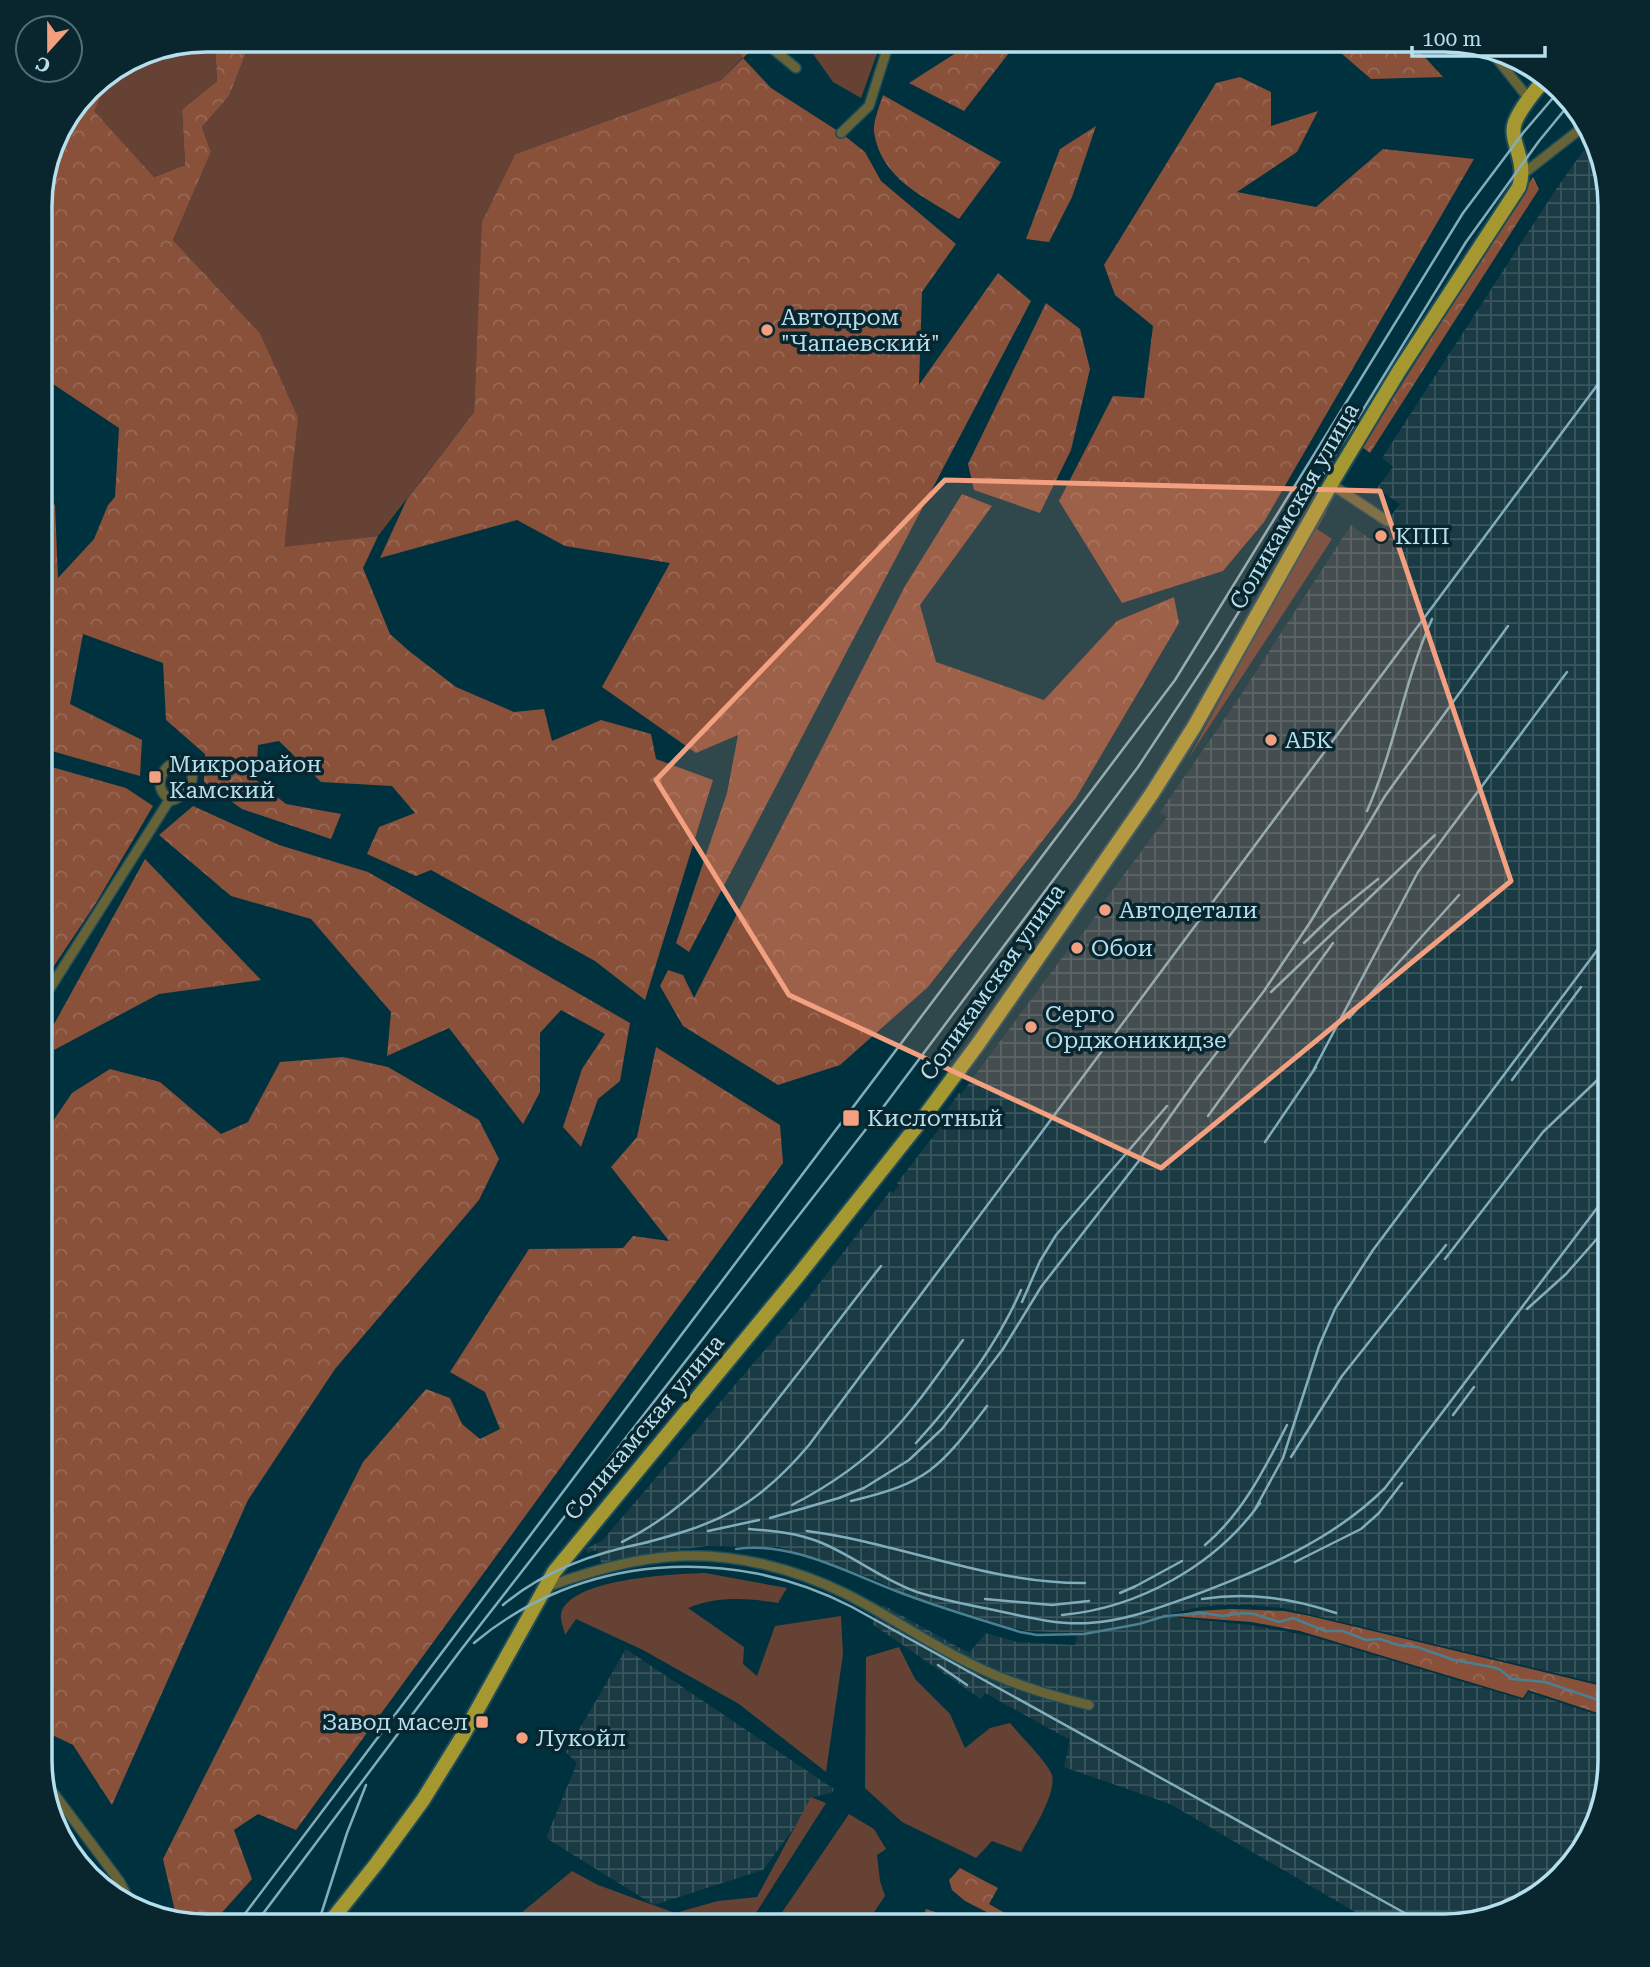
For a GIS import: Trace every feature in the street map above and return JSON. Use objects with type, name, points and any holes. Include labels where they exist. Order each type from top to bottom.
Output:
[{"type":"main road","points":[[1523,174],[1514,132],[1515,122],[1539,86]]},
{"type":"main road","name":"Соликамская улица","points":[[336,1914],[423,1800],[462,1737],[544,1587],[565,1558],[797,1277],[924,1117],[1151,795],[1194,727],[1331,484],[1399,371],[1519,187],[1523,174]]},
{"type":"street","points":[[778,53],[796,68]]},
{"type":"street","points":[[841,133],[869,106],[886,53]]},
{"type":"street","points":[[1501,64],[1529,99]]},
{"type":"street","points":[[1523,174],[1577,131]]},
{"type":"street","points":[[1331,484],[1387,521]]},
{"type":"street","points":[[182,762],[193,773],[194,780],[185,795],[177,800],[170,799],[161,791],[160,778],[170,764],[182,762]]},
{"type":"street","points":[[52,984],[170,799]]},
{"type":"street","points":[[544,1587],[608,1567],[669,1557],[716,1557],[767,1566],[844,1592],[966,1662],[1009,1682],[1089,1705]]},
{"type":"street","points":[[58,1799],[120,1882],[120,1888]]},
{"type":"highlighted area","points":[[945,480],[1380,491],[1511,881],[1161,1168],[789,995],[656,780]]},
{"type":"shaded area","points":[[216,53],[217,81],[182,111],[185,165],[154,177],[93,111],[105,91],[148,64],[177,55]]},
{"type":"shaded area","points":[[246,53],[740,53],[743,57],[721,80],[515,154],[487,212],[482,244],[474,412],[378,536],[283,548],[297,418],[260,333],[173,240],[211,152],[202,127],[229,96]]},
{"type":"shaded area","points":[[812,53],[877,53],[861,98],[833,82]]},
{"type":"shaded area","points":[[1585,148],[1595,177],[1598,207],[1598,1683],[1283,1608],[1223,1605],[1160,1616],[1251,1625],[1310,1636],[1524,1700],[1528,1692],[1598,1715],[1598,1760],[1595,1790],[1589,1810],[1571,1846],[1537,1883],[1511,1899],[1473,1912],[1359,1914],[1170,1804],[1064,1767],[1070,1740],[985,1693],[981,1699],[872,1624],[883,1605],[969,1653],[986,1633],[1017,1642],[1075,1645],[1078,1633],[1027,1631],[1009,1627],[903,1593],[874,1579],[779,1547],[707,1546],[615,1559],[602,1565],[597,1550],[587,1553],[585,1549],[602,1541],[803,1305],[890,1191],[893,1193],[899,1185],[897,1183],[943,1124],[941,1122],[944,1114],[959,1093],[961,1094],[1070,947],[1072,948],[1167,817],[1160,812],[1239,698],[1351,525],[1372,540],[1400,504],[1377,488],[1393,467],[1382,458]]},
{"type":"shaded area","points":[[1324,509],[1327,511],[1317,529],[1332,539],[1188,759]]},
{"type":"shaded area","points":[[705,1573],[787,1588],[778,1603],[732,1599],[710,1601],[688,1608],[744,1647],[743,1664],[757,1676],[775,1626],[841,1616],[843,1654],[826,1772],[739,1704],[643,1650],[576,1619],[565,1635],[561,1614],[568,1602],[583,1593],[625,1580]]},
{"type":"shaded area","points":[[899,1647],[915,1679],[950,1714],[965,1748],[990,1728],[1010,1723],[1050,1770],[1051,1793],[1021,1852],[992,1841],[976,1858],[902,1822],[865,1788],[866,1657]]},
{"type":"shaded area","points":[[626,1649],[834,1789],[832,1793],[813,1797],[763,1870],[654,1905],[546,1838],[577,1763],[566,1752]]},
{"type":"shaded area","points":[[811,1797],[826,1803],[754,1914],[520,1914],[572,1871],[598,1885],[675,1913],[718,1901],[757,1897]]},
{"type":"shaded area","points":[[849,1814],[874,1829],[886,1849],[877,1855],[885,1896],[873,1914],[781,1914]]},
{"type":"green space","points":[[216,53],[246,53],[229,96],[202,127],[211,152],[173,240],[260,333],[298,418],[284,547],[378,536],[363,568],[390,634],[456,687],[514,712],[544,709],[552,741],[601,720],[651,734],[656,759],[713,780],[645,1000],[595,961],[431,870],[416,876],[367,854],[379,827],[415,813],[392,786],[321,782],[279,741],[258,745],[256,780],[286,804],[341,814],[331,839],[242,809],[204,782],[205,754],[166,720],[163,663],[83,634],[70,704],[142,740],[140,776],[53,751],[53,503],[58,578],[94,539],[108,505],[115,497],[119,428],[53,384],[53,197],[58,167],[73,130],[101,95],[94,111],[154,177],[185,165],[182,110],[217,81]]},
{"type":"green space","points":[[956,53],[1009,53],[964,111],[909,83]]},
{"type":"green space","points":[[1341,53],[1421,53],[1443,77],[1371,79]]},
{"type":"green space","points":[[743,58],[771,88],[841,133],[865,152],[881,181],[956,244],[922,292],[919,385],[998,273],[1031,301],[689,952],[676,943],[727,793],[738,735],[696,753],[602,687],[670,563],[565,546],[517,520],[380,558],[407,499],[474,412],[482,222],[515,154],[721,80]]},
{"type":"green space","points":[[1240,77],[1271,92],[1271,126],[1318,111],[1297,152],[1237,192],[1316,207],[1383,149],[1474,159],[1264,522],[1223,571],[1122,603],[1059,501],[1113,396],[1144,398],[1153,326],[1115,295],[1104,265],[1216,83]]},
{"type":"green space","points":[[883,95],[1001,162],[959,219],[918,194],[894,174],[885,162],[874,132]]},
{"type":"green space","points":[[1096,126],[1072,197],[1049,242],[1026,239],[1060,149]]},
{"type":"green space","points":[[1533,177],[1539,189],[1370,453],[1362,447]]},
{"type":"green space","points":[[1046,303],[1080,329],[1090,369],[1071,450],[1040,513],[974,490],[968,464]]},
{"type":"green space","points":[[962,494],[992,506],[920,605],[936,662],[1044,700],[1117,621],[1174,597],[1179,623],[1076,798],[928,987],[840,1065],[778,1085],[683,1026],[660,986],[668,970],[683,975],[694,998],[905,586]]},
{"type":"green space","points":[[53,767],[126,788],[153,806],[96,903],[53,968]]},
{"type":"green space","points":[[193,806],[279,845],[368,872],[630,1023],[620,1081],[598,1099],[581,1147],[563,1127],[582,1069],[605,1034],[561,1010],[540,1033],[540,1092],[523,1124],[449,1028],[387,1056],[391,1012],[311,919],[231,896],[159,835]]},
{"type":"green space","points":[[145,859],[261,980],[159,994],[54,1050],[53,1026]]},
{"type":"green space","points":[[656,1047],[780,1125],[783,1163],[296,1830],[258,1814],[234,1830],[252,1879],[221,1914],[175,1911],[163,1859],[363,1462],[426,1389],[450,1398],[462,1424],[480,1439],[500,1429],[485,1392],[450,1372],[529,1249],[623,1248],[633,1236],[669,1241],[611,1167],[637,1137]]},
{"type":"green space","points":[[343,1057],[388,1067],[479,1120],[499,1159],[479,1200],[335,1369],[248,1500],[112,1805],[73,1745],[52,1735],[52,1122],[72,1093],[110,1069],[160,1082],[221,1134],[248,1122],[280,1062]]},
{"type":"green space","points":[[1196,1611],[1284,1611],[1598,1685],[1598,1713],[1528,1690],[1523,1698],[1300,1631],[1251,1622],[1172,1616]]},
{"type":"green space","points":[[960,1868],[998,1888],[989,1904],[1007,1914],[990,1914],[965,1901],[952,1890],[949,1880]]},
{"type":"green space","points":[[926,1909],[941,1914],[924,1914]]},
{"type":"waterway","points":[[736,1549],[757,1548],[798,1554],[927,1602],[1037,1635],[1084,1634],[1139,1624],[1165,1616],[1204,1613],[1222,1616],[1254,1614],[1279,1622],[1293,1618],[1325,1631],[1343,1631],[1366,1640],[1380,1639],[1417,1647],[1454,1660],[1492,1667],[1512,1679],[1545,1682],[1598,1700]]},
{"type":"railway","points":[[245,1914],[1175,680],[1463,213],[1552,98]]},
{"type":"railway","points":[[263,1914],[460,1651],[884,1106],[1138,767],[1216,649],[1466,242],[1564,111]]},
{"type":"railway","points":[[640,1544],[692,1529],[734,1511],[771,1484],[809,1445],[1598,384]]},
{"type":"railway","points":[[1367,811],[1432,619]]},
{"type":"railway","points":[[770,1518],[864,1488],[909,1460],[942,1429],[1003,1349],[1041,1287],[1138,1162],[1198,1077],[1264,991],[1311,921],[1385,796],[1508,626]]},
{"type":"railway","points":[[1312,1073],[1418,872],[1567,672]]},
{"type":"railway","points":[[1271,992],[1435,835]]},
{"type":"railway","points":[[1304,943],[1378,879]]},
{"type":"railway","points":[[1349,1018],[1459,895]]},
{"type":"railway","points":[[1208,1116],[1333,943]]},
{"type":"railway","points":[[1254,1511],[1283,1458],[1319,1346],[1335,1309],[1373,1250],[1598,949]]},
{"type":"railway","points":[[1512,1080],[1581,987]]},
{"type":"railway","points":[[1265,1142],[1316,1067]]},
{"type":"railway","points":[[1445,1259],[1543,1132],[1598,1079]]},
{"type":"railway","points":[[1022,1302],[1040,1261],[1056,1235],[1167,1106]]},
{"type":"railway","points":[[749,1529],[786,1533],[813,1540],[917,1592],[1053,1622],[1089,1623],[1116,1620],[1218,1586],[1319,1539],[1342,1524],[1385,1488],[1598,1207]]},
{"type":"railway","points":[[1527,1309],[1566,1274],[1598,1238]]},
{"type":"railway","points":[[1291,1457],[1342,1376],[1446,1245]]},
{"type":"railway","points":[[622,1542],[673,1511],[716,1472],[755,1427],[881,1266]]},
{"type":"railway","points":[[916,1443],[974,1371],[1000,1331],[1021,1290]]},
{"type":"railway","points":[[792,1505],[844,1474],[880,1444],[929,1388],[963,1340]]},
{"type":"railway","points":[[1453,1415],[1474,1387]]},
{"type":"railway","points":[[851,1501],[899,1487],[931,1470],[957,1444],[987,1406]]},
{"type":"railway","points":[[1205,1545],[1242,1504],[1287,1425]]},
{"type":"railway","points":[[1295,1562],[1361,1529],[1379,1513],[1402,1483]]},
{"type":"railway","points":[[1062,1615],[1119,1603],[1173,1580],[1221,1546],[1242,1526],[1260,1503]]},
{"type":"railway","points":[[708,1531],[759,1520]]},
{"type":"railway","points":[[807,1531],[877,1544],[1014,1577],[1085,1583]]},
{"type":"railway","points":[[503,1605],[536,1582],[572,1564],[649,1542]]},
{"type":"railway","points":[[1120,1593],[1182,1561]]},
{"type":"railway","points":[[474,1643],[515,1613],[560,1591],[608,1576],[657,1568],[707,1567],[757,1574],[805,1587],[852,1607],[1407,1914]]},
{"type":"railway","points":[[1202,1599],[1253,1596],[1303,1604],[1336,1613]]},
{"type":"railway","points":[[985,1599],[1052,1605],[1089,1601]]},
{"type":"railway","points":[[938,1665],[967,1685]]},
{"type":"railway","points":[[321,1914],[347,1833],[366,1785]]},
{"type":"place","name":"Автодром \"Чапаевский\"","points":[[767,330]]},
{"type":"place","name":"КПП","points":[[1381,536]]},
{"type":"place","name":"АБК","points":[[1271,740]]},
{"type":"place","name":"Микрорайон Камский","points":[[155,777]]},
{"type":"place","name":"Автодетали","points":[[1105,910]]},
{"type":"place","name":"Обои","points":[[1077,948]]},
{"type":"place","name":"Серго Орджоникидзе","points":[[1031,1027]]},
{"type":"place","name":"Кислотный","points":[[851,1118]]},
{"type":"place","name":"Завод масел","points":[[482,1722]]},
{"type":"place","name":"Лукойл","points":[[522,1738]]}]
